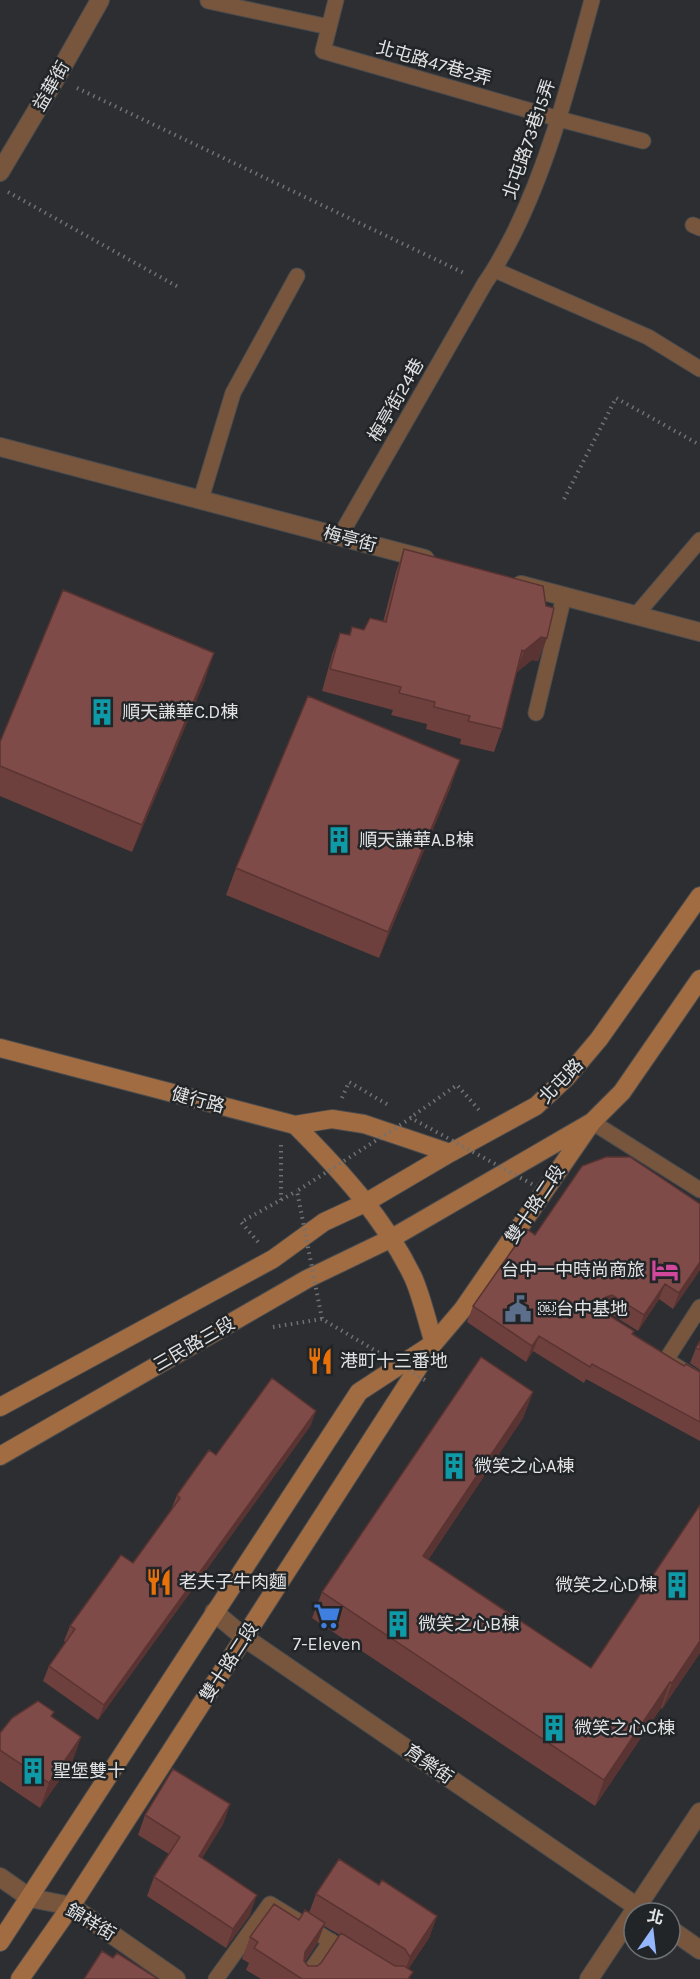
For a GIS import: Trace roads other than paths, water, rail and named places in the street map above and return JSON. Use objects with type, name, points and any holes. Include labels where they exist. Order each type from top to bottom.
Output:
[{"type":"street","name":"益華街","points":[[0,172],[100,0]]},
{"type":"street","name":"梅亭街","points":[[0,447],[441,563]]},
{"type":"street","points":[[508,581],[700,632]]},
{"type":"street","name":"北屯路","points":[[365,1203],[536,1106],[566,1078],[599,1039],[700,896]]},
{"type":"street","points":[[392,1238],[592,1122],[622,1092],[700,979]]},
{"type":"street","name":"健行路","points":[[0,1048],[295,1125]]},
{"type":"street","points":[[295,1125],[332,1119],[364,1124],[450,1153]]},
{"type":"street","name":"雙十路二段","points":[[20,1979],[71,1906],[434,1343],[463,1310],[592,1122]]},
{"type":"street","points":[[295,1125],[330,1160],[392,1238],[414,1280],[434,1343]]},
{"type":"street","name":"三民路三段","points":[[0,1407],[273,1259],[324,1222],[365,1203]]},
{"type":"street","name":"三民路三段","points":[[0,1456],[307,1279],[392,1238]]},
{"type":"street","name":"雙十路二段","points":[[0,1942],[359,1392],[434,1343]]},
{"type":"street","name":"育樂街","points":[[214,1612],[245,1638],[628,1901]]},
{"type":"street","points":[[646,1901],[700,1812]]},
{"type":"street","name":"錦祥街","points":[[0,1877],[30,1898],[71,1906],[176,1979]]},
{"type":"street","points":[[589,1979],[622,1935]]},
{"type":"street","points":[[682,1937],[700,1950]]},
{"type":"lane","name":"北屯路47巷2弄","points":[[336,0],[323,51],[559,119]]},
{"type":"lane","name":"北屯路73巷15弄","points":[[485,283],[495,270],[529,202],[559,119],[591,0]]},
{"type":"lane","points":[[208,2],[329,27]]},
{"type":"lane","points":[[559,119],[643,141]]},
{"type":"lane","points":[[495,270],[648,338],[700,369]]},
{"type":"lane","points":[[201,499],[233,393],[297,276]]},
{"type":"lane","name":"梅亭街24巷","points":[[340,536],[485,283]]},
{"type":"lane","points":[[636,615],[700,540]]},
{"type":"lane","points":[[536,713],[564,596]]},
{"type":"lane","points":[[592,1122],[700,1190]]},
{"type":"lane","points":[[700,1307],[662,1357],[700,1381]]},
{"type":"lane","points":[[216,1979],[270,1904],[367,1962]]},
{"type":"lane","points":[[305,1979],[331,1941]]},
{"type":"place","name":"順天謙華C.D棟","points":[[102,712]]},
{"type":"place","name":"順天謙華A.B棟","points":[[339,840]]},
{"type":"place","name":"台中一中時尚商旅","points":[[665,1270]]},
{"type":"place","name":"￼台中基地","points":[[518,1309]]},
{"type":"place","name":"港町十三番地","points":[[320,1361]]},
{"type":"place","name":"微笑之心A棟","points":[[454,1466]]},
{"type":"place","name":"老夫子牛肉麵","points":[[159,1582]]},
{"type":"place","name":"微笑之心D棟","points":[[677,1585]]},
{"type":"place","name":"7-Eleven","points":[[327,1616]]},
{"type":"place","name":"微笑之心B棟","points":[[398,1624]]},
{"type":"place","name":"微笑之心C棟","points":[[554,1728]]},
{"type":"place","name":"聖堡雙十","points":[[33,1771]]}]
